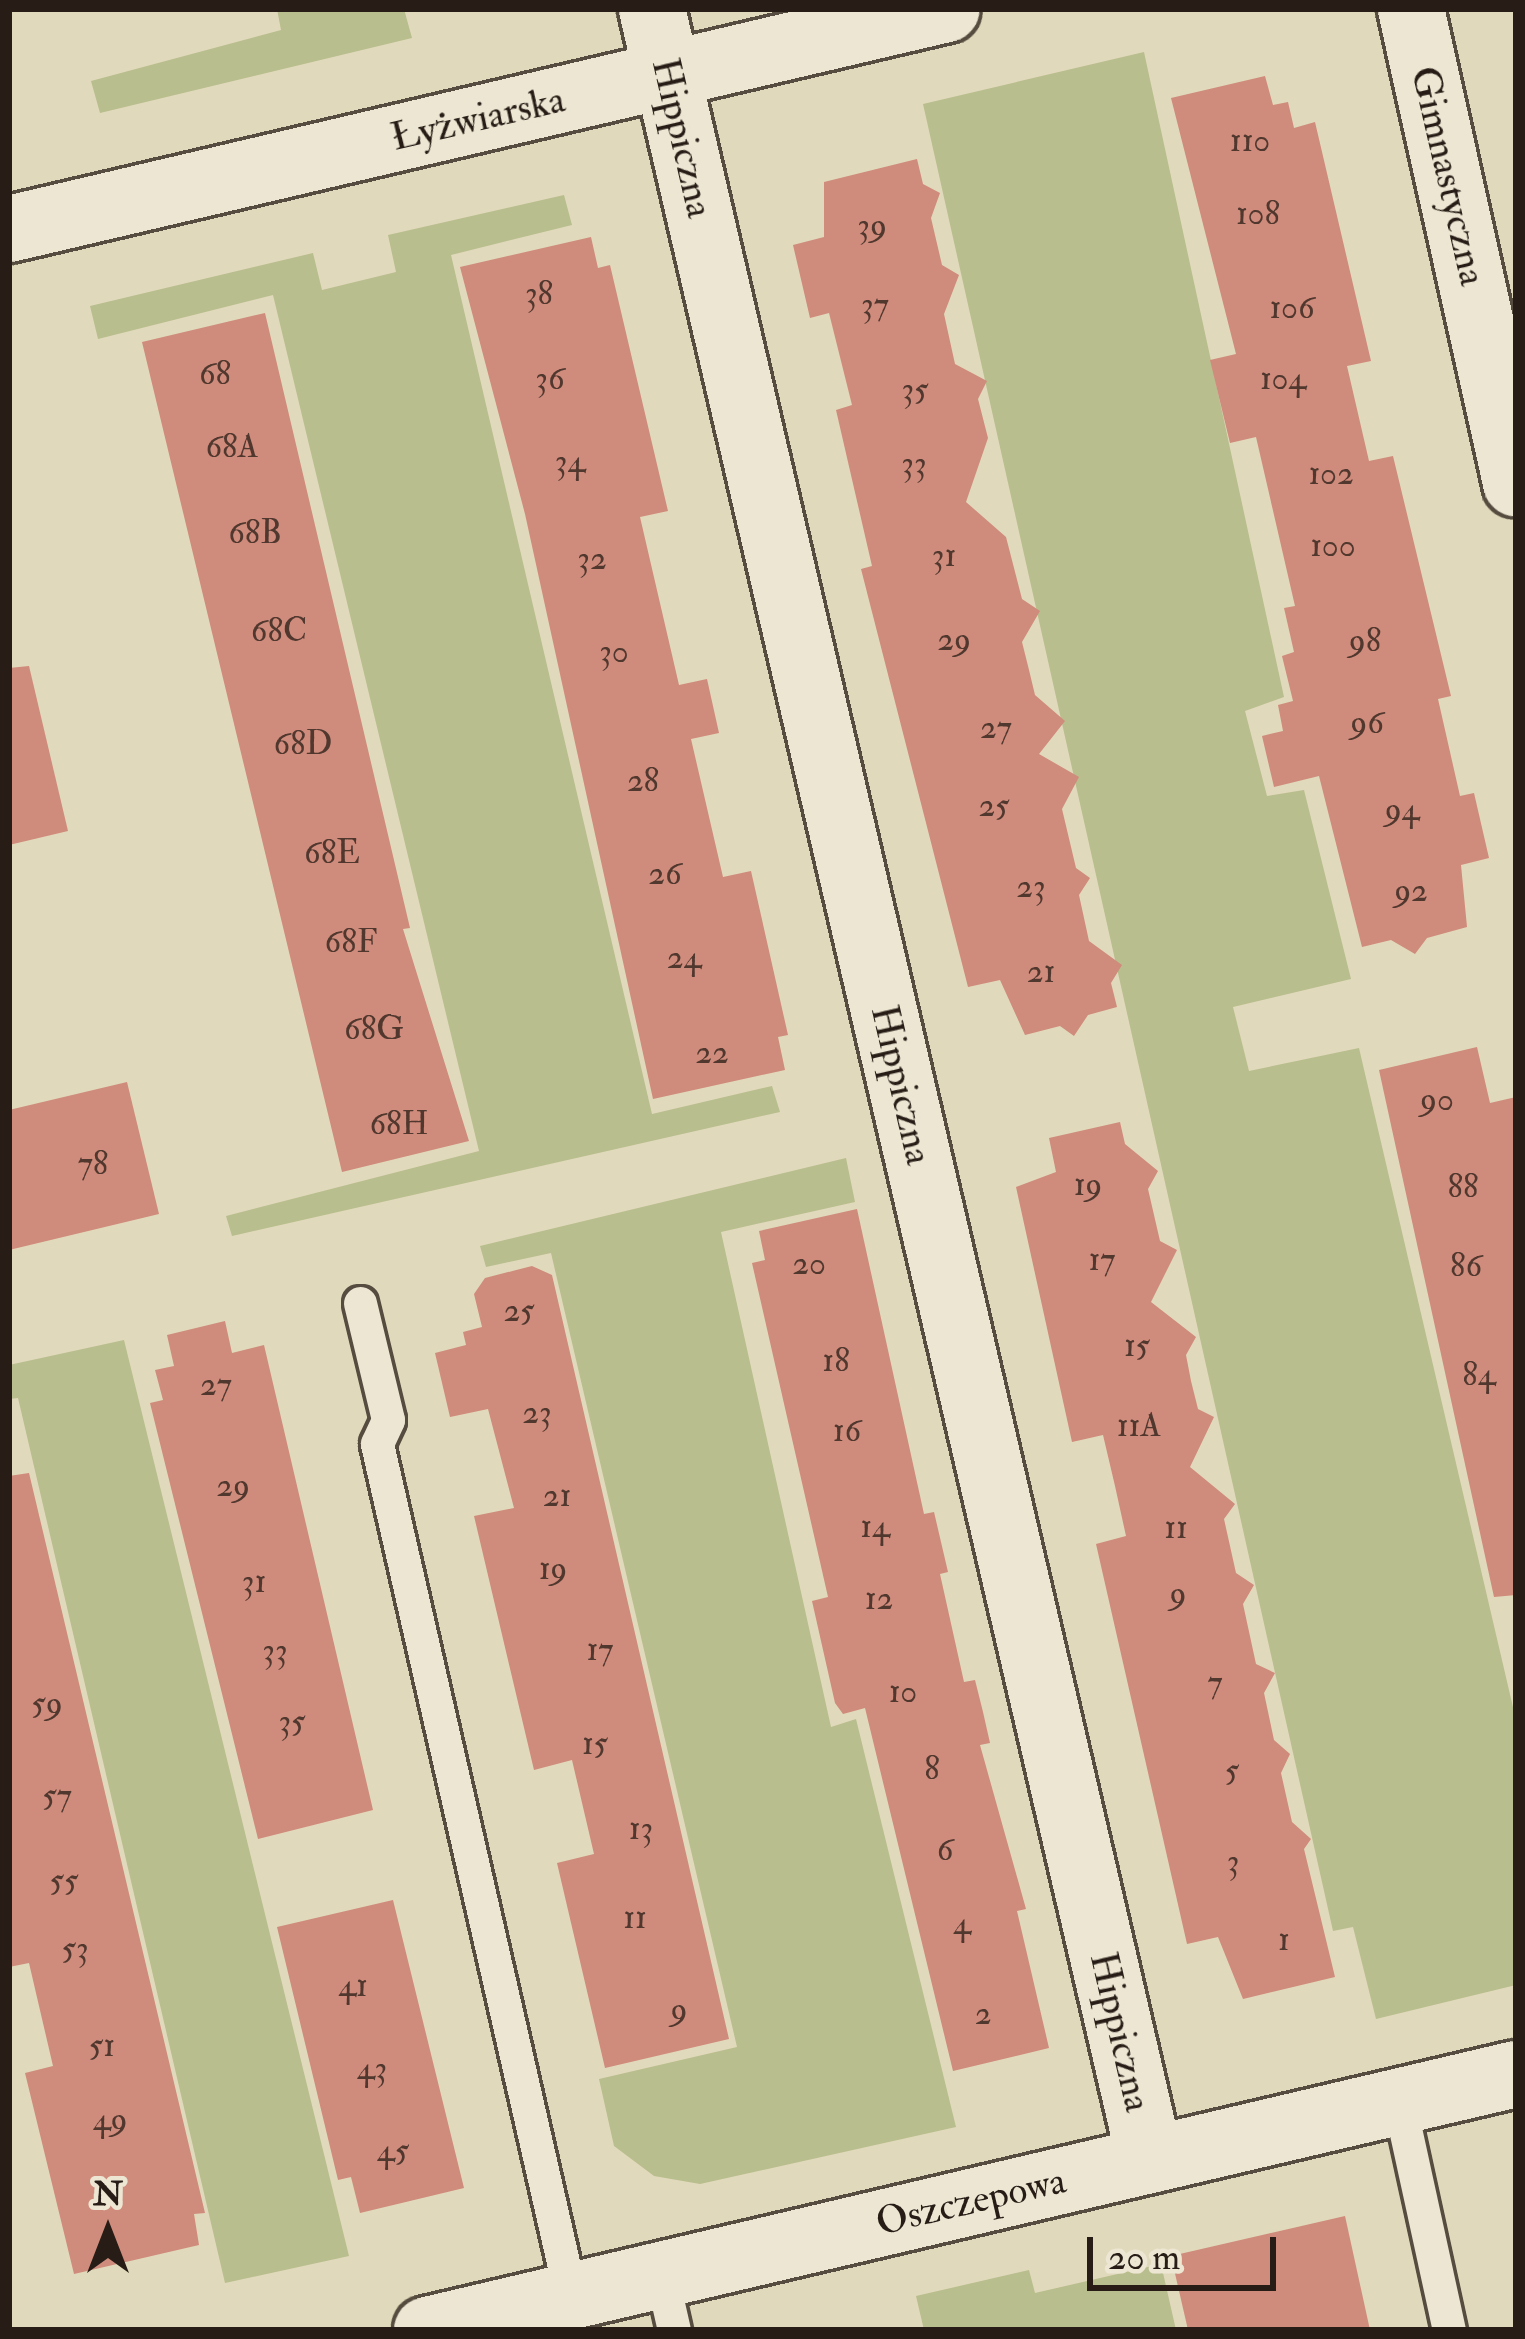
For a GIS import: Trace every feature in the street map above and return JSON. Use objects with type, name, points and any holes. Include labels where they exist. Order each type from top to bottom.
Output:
[{"type":"street","name":"Hippiczna","points":[[652,9],[1150,2160]]},
{"type":"street","name":"Łyżwiarska","points":[[9,229],[947,9]]},
{"type":"street","name":"Gimnastyczna","points":[[1411,9],[1516,484]]},
{"type":"street","name":"Oszczepowa","points":[[427,2330],[571,2296],[667,2302],[1150,2160],[1516,2074]]},
{"type":"lane","points":[[360,1303],[388,1420],[377,1444],[571,2296]]},
{"type":"lane","points":[[1399,2101],[1449,2330]]},
{"type":"green space","points":[[277,9],[404,9],[412,38],[100,113],[91,81],[281,30]]},
{"type":"green space","points":[[1144,52],[1284,697],[1245,711],[1267,796],[1304,790],[1351,979],[1233,1007],[1249,1071],[1359,1048],[1516,1720],[1516,1985],[1376,2019],[1353,1927],[1333,1931],[923,104]]},
{"type":"green space","points":[[564,195],[572,225],[451,255],[652,1114],[772,1086],[780,1112],[232,1236],[226,1216],[479,1151],[273,295],[98,339],[90,306],[313,253],[322,290],[396,272],[388,235]]},
{"type":"green space","points":[[846,1158],[855,1202],[721,1232],[831,1727],[856,1719],[956,2127],[700,2184],[654,2176],[614,2146],[599,2079],[737,2047],[551,1253],[486,1267],[480,1246]]},
{"type":"green space","points":[[124,1340],[349,2256],[225,2283],[18,1398],[9,1399],[9,1365]]},
{"type":"green space","points":[[1161,2264],[1176,2330],[924,2330],[916,2296],[1029,2270],[1035,2293]]},
{"type":"building","points":[[1265,76],[1273,105],[1288,102],[1294,128],[1315,122],[1371,361],[1347,366],[1369,461],[1393,456],[1451,696],[1438,699],[1460,796],[1474,793],[1489,858],[1461,865],[1467,927],[1427,938],[1415,954],[1391,940],[1362,947],[1319,776],[1274,787],[1262,736],[1283,731],[1278,705],[1293,701],[1282,656],[1294,652],[1284,608],[1295,606],[1256,437],[1230,443],[1210,360],[1236,354],[1171,98]]},
{"type":"building","points":[[917,159],[923,184],[940,193],[931,218],[942,265],[959,275],[944,314],[955,364],[987,381],[978,399],[988,438],[966,502],[1006,537],[1022,599],[1040,611],[1022,642],[1035,695],[1065,721],[1039,754],[1079,777],[1062,809],[1076,868],[1090,878],[1079,895],[1089,941],[1122,965],[1111,983],[1117,1007],[1088,1015],[1074,1036],[1060,1026],[1025,1035],[1000,980],[968,987],[861,569],[872,566],[836,410],[852,405],[829,313],[810,318],[793,245],[824,237],[824,182]]},
{"type":"building","points":[[591,237],[598,268],[610,265],[668,511],[640,517],[679,685],[707,679],[719,733],[691,739],[723,877],[751,871],[788,1035],[778,1037],[785,1070],[653,1099],[525,514],[460,267]]},
{"type":"building","points":[[265,313],[410,928],[403,929],[469,1141],[342,1172],[142,342]]},
{"type":"building","points":[[29,666],[68,831],[9,845],[9,668]]},
{"type":"building","points":[[1477,1047],[1490,1103],[1516,1097],[1516,1595],[1494,1597],[1379,1070]]},
{"type":"building","points":[[127,1082],[159,1214],[9,1250],[9,1110]]},
{"type":"building","points":[[1120,1122],[1125,1144],[1158,1171],[1148,1189],[1160,1241],[1177,1250],[1151,1302],[1196,1337],[1186,1355],[1191,1381],[1198,1409],[1214,1417],[1190,1467],[1235,1504],[1224,1519],[1236,1573],[1254,1585],[1243,1604],[1256,1664],[1275,1673],[1264,1693],[1274,1740],[1290,1754],[1281,1773],[1292,1822],[1311,1839],[1304,1849],[1335,1977],[1243,1999],[1218,1937],[1187,1944],[1096,1544],[1126,1536],[1115,1486],[1103,1435],[1072,1442],[1016,1187],[1056,1172],[1049,1138]]},
{"type":"building","points":[[857,1209],[924,1514],[934,1512],[948,1572],[940,1574],[964,1682],[975,1680],[983,1712],[990,1743],[980,1745],[1026,1909],[1017,1911],[1049,2048],[953,2071],[865,1708],[843,1714],[835,1703],[812,1601],[828,1597],[752,1263],[765,1260],[759,1231]]},
{"type":"building","points":[[532,1266],[552,1275],[729,2039],[605,2068],[557,1863],[594,1854],[572,1760],[534,1770],[474,1516],[514,1508],[488,1409],[450,1417],[435,1353],[466,1345],[463,1332],[482,1327],[474,1294],[485,1278]]},
{"type":"building","points":[[225,1321],[232,1353],[264,1345],[373,1810],[258,1839],[150,1403],[163,1400],[155,1370],[174,1366],[167,1335]]},
{"type":"building","points":[[29,1473],[205,2213],[194,2214],[199,2245],[74,2274],[25,2073],[53,2066],[29,1963],[9,1967],[9,1476]]},
{"type":"building","points":[[393,1900],[464,2188],[360,2213],[351,2177],[338,2180],[277,1927]]},
{"type":"building","points":[[1345,2216],[1370,2330],[1188,2330],[1171,2256]]}]
